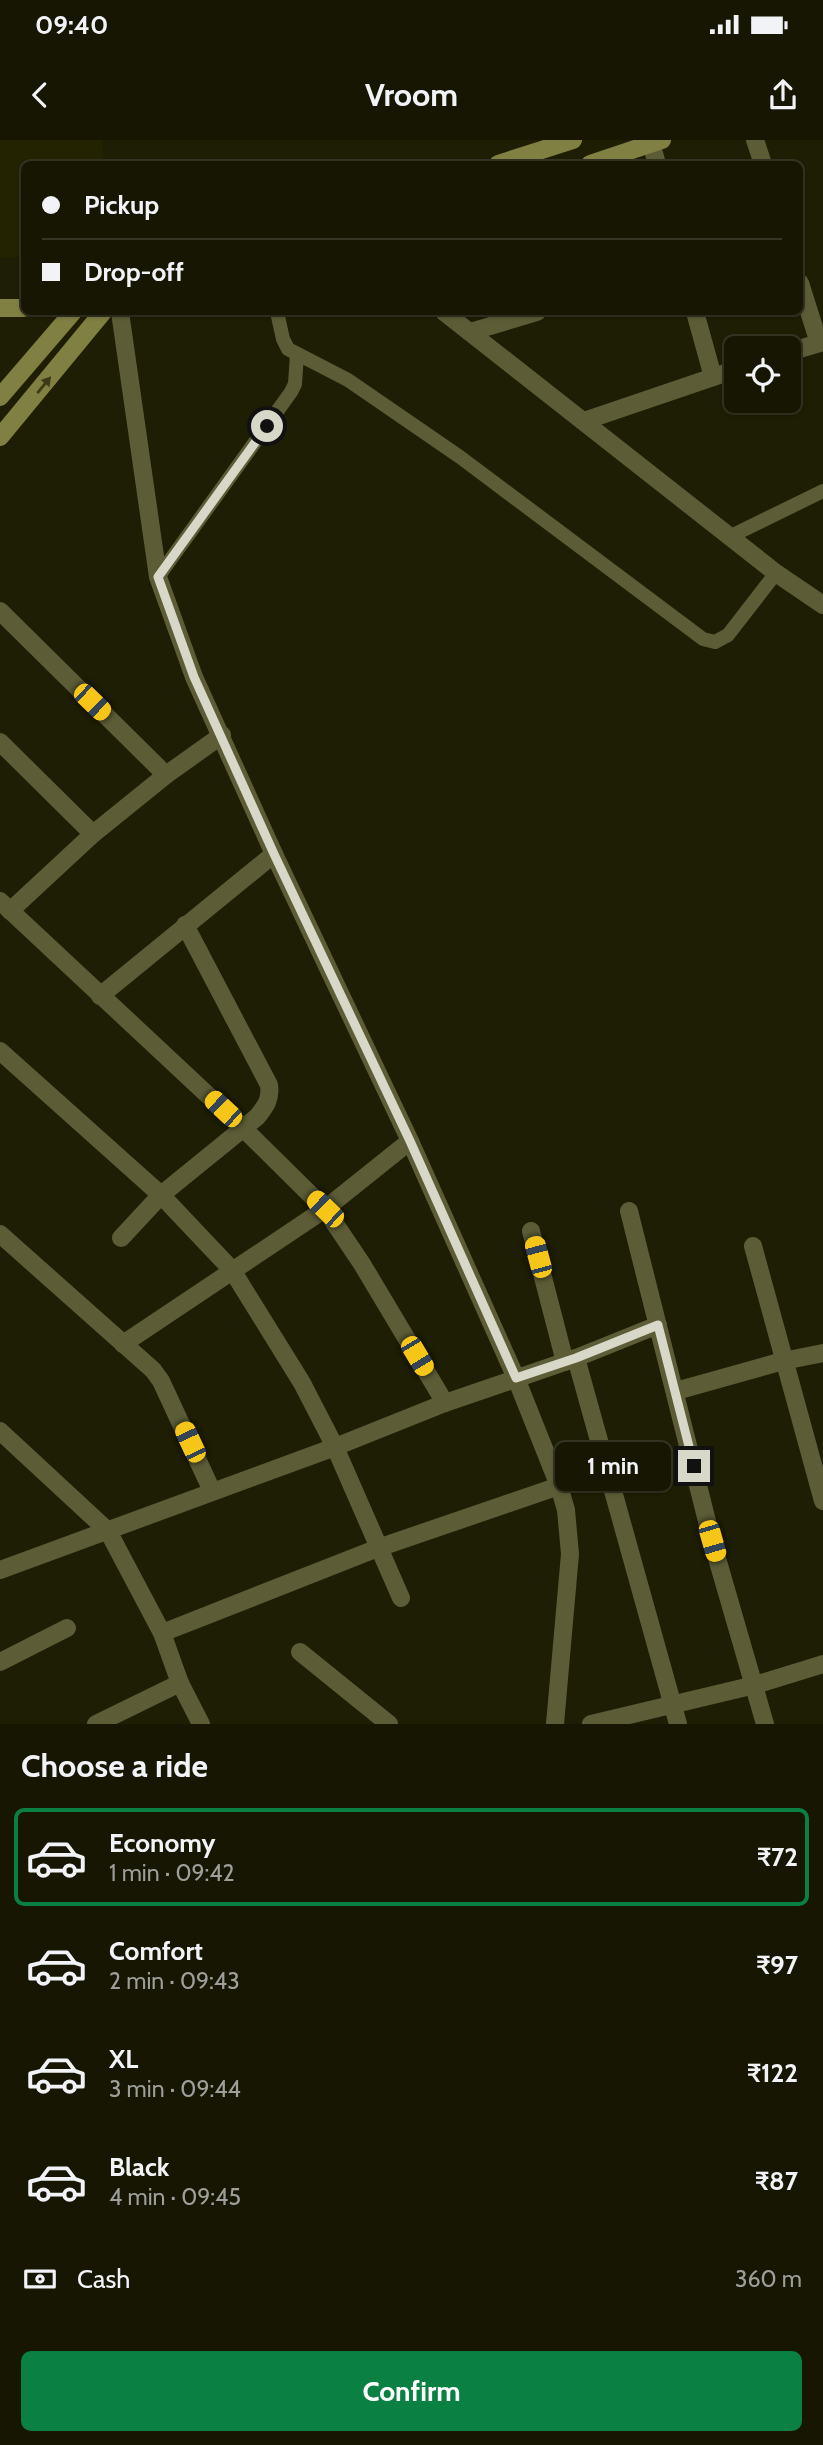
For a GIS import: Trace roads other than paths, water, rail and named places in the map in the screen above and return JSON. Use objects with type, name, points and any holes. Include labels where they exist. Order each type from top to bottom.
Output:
[{"type":"street","points":[[755,140],[762,161]]},
{"type":"street","points":[[599,161],[656,141],[657,161]]},
{"type":"street","points":[[507,161],[563,142]]},
{"type":"street","points":[[801,348],[821,342],[803,291]]},
{"type":"street","points":[[0,308],[21,308]]},
{"type":"street","points":[[0,397],[70,315]]},
{"type":"street","points":[[0,437],[101,315]]},
{"type":"street","points":[[120,315],[158,577],[194,677],[274,854],[410,1141],[516,1378],[559,1486],[566,1510],[570,1554],[555,1724]]},
{"type":"street","points":[[448,315],[776,573],[823,605]]},
{"type":"street","points":[[470,332],[527,315]]},
{"type":"street","points":[[696,315],[713,377]]},
{"type":"street","points":[[584,421],[724,373]]},
{"type":"street","points":[[0,611],[166,775]]},
{"type":"street","points":[[222,734],[166,775],[5,906],[243,1128],[325,1209],[362,1264],[445,1403]]},
{"type":"street","points":[[0,742],[93,834]]},
{"type":"street","points":[[100,996],[274,854]]},
{"type":"street","points":[[121,1238],[161,1195],[268,1104],[269,1085],[185,925]]},
{"type":"street","points":[[0,1051],[161,1195],[232,1270],[302,1383],[335,1447],[401,1598]]},
{"type":"street","points":[[123,1345],[325,1209],[410,1141]]},
{"type":"street","points":[[629,1211],[712,1541],[765,1724]]},
{"type":"street","points":[[531,1231],[678,1724]]},
{"type":"street","points":[[0,1234],[153,1370],[161,1381],[212,1491]]},
{"type":"street","points":[[753,1246],[823,1501]]},
{"type":"street","points":[[0,1570],[658,1325]]},
{"type":"street","points":[[676,1391],[783,1361],[823,1353]]},
{"type":"street","points":[[0,1431],[108,1531],[162,1633],[180,1683],[201,1724]]},
{"type":"street","points":[[162,1633],[378,1548],[559,1486]]},
{"type":"street","points":[[0,1662],[67,1628]]},
{"type":"street","points":[[300,1652],[389,1724]]},
{"type":"street","points":[[591,1724],[755,1685],[823,1664]]},
{"type":"street","points":[[96,1724],[180,1683]]},
{"type":"lane","points":[[278,315],[285,344],[297,354],[348,380],[460,457],[703,639],[715,642],[728,635],[776,573]]},
{"type":"lane","points":[[158,577],[291,392],[295,384],[297,354]]},
{"type":"lane","points":[[731,536],[823,491]]}]
